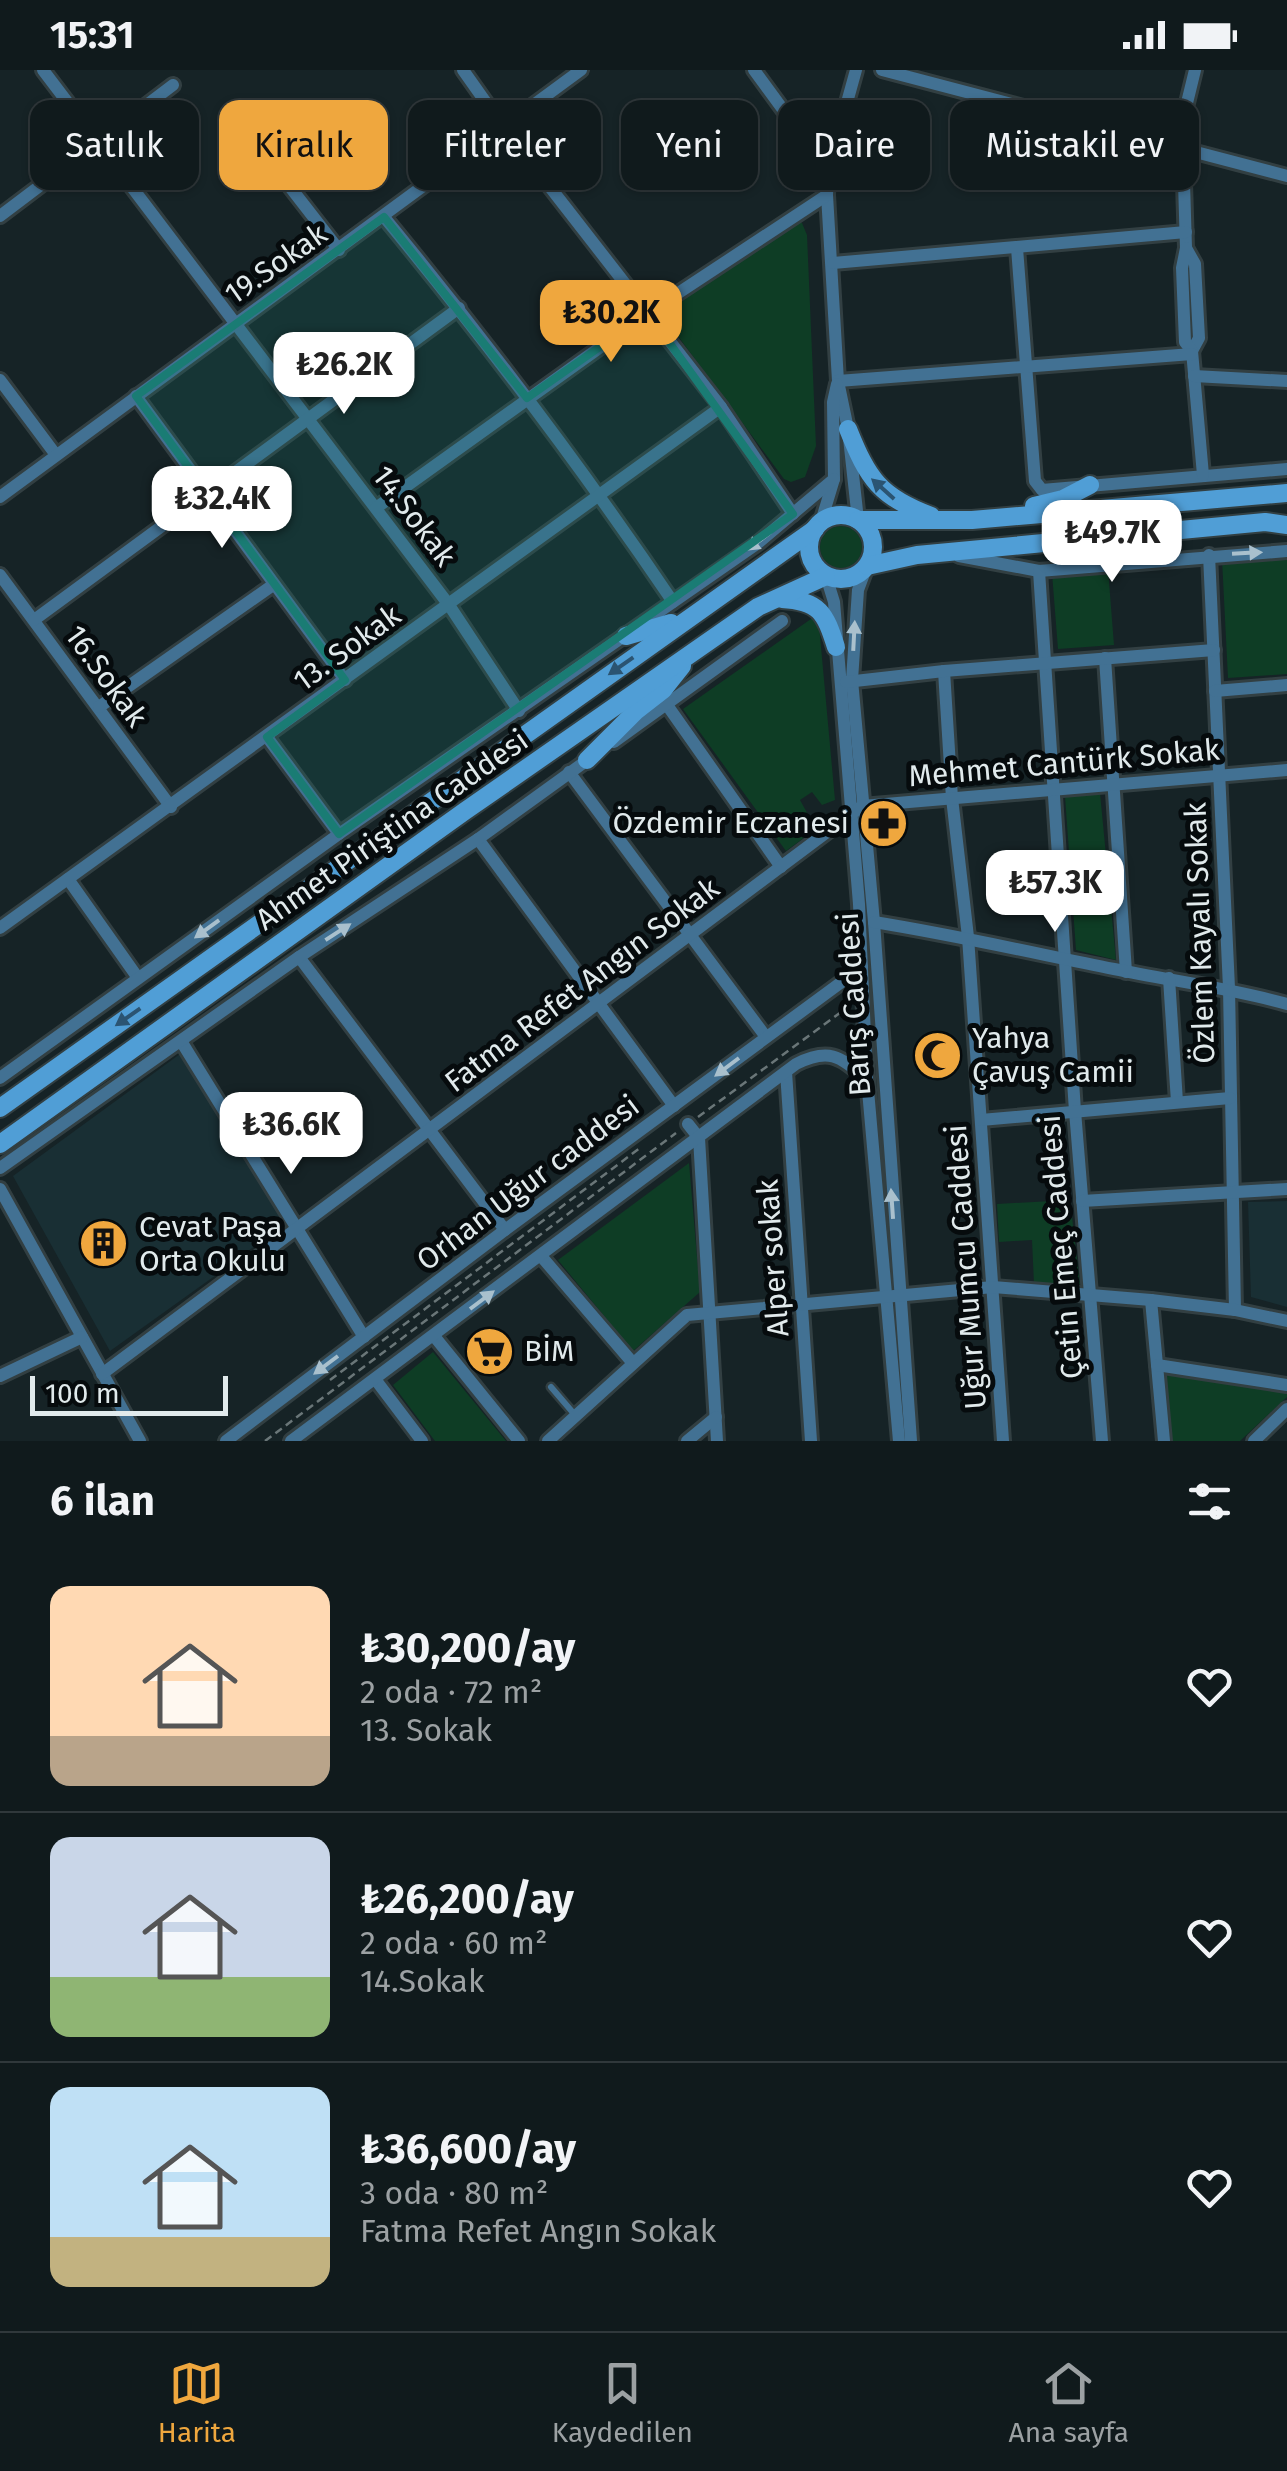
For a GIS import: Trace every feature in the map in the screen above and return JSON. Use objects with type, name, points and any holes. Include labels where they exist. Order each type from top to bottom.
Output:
[{"type":"street","name":"14.Sokak","points":[[43,70],[66,100]]},
{"type":"street","points":[[463,70],[484,100]]},
{"type":"street","name":"19.Sokak","points":[[541,100],[581,70]]},
{"type":"street","points":[[754,70],[778,103]]},
{"type":"street","points":[[848,100],[856,70]]},
{"type":"street","points":[[882,70],[995,100]]},
{"type":"street","points":[[1189,100],[1195,70]]},
{"type":"street","points":[[153,100],[173,85]]},
{"type":"street","points":[[1199,154],[1287,176]]},
{"type":"street","points":[[0,216],[34,190]]},
{"type":"street","name":"14.Sokak","points":[[133,190],[449,606],[519,711]]},
{"type":"street","points":[[293,190],[339,250]]},
{"type":"street","name":"19.Sokak","points":[[0,497],[419,190]]},
{"type":"street","points":[[552,190],[721,407],[792,514]]},
{"type":"street","points":[[827,190],[838,382],[848,429],[858,520],[866,527],[873,546],[867,566]]},
{"type":"street","points":[[1183,190],[1185,342],[1192,353],[1203,475]]},
{"type":"street","points":[[376,508],[648,313],[827,195]]},
{"type":"street","points":[[384,216],[601,495],[674,602]]},
{"type":"street","points":[[833,262],[1186,232]]},
{"type":"street","points":[[1017,248],[1035,481],[1042,490],[1287,469]]},
{"type":"street","points":[[34,620],[459,308]]},
{"type":"street","points":[[838,382],[1192,353]]},
{"type":"street","points":[[1194,376],[1287,382]]},
{"type":"street","points":[[0,380],[56,456]]},
{"type":"street","points":[[838,382],[833,402],[834,479],[810,538],[811,558],[826,576],[851,577],[867,566],[942,553],[1265,522],[1287,525]]},
{"type":"street","points":[[136,396],[344,680]]},
{"type":"street","name":"13. Sokak","points":[[0,928],[721,407]]},
{"type":"street","points":[[848,429],[862,465],[888,496],[946,521]]},
{"type":"street","points":[[0,1078],[339,834],[674,602],[834,479]]},
{"type":"street","points":[[995,518],[1013,508],[1064,499],[1090,485]]},
{"type":"street","points":[[818,525],[840,515],[858,520],[946,521],[1287,493]]},
{"type":"street","name":"Ahmet Piriştina Caddesi","points":[[0,1108],[818,525]]},
{"type":"street","points":[[942,553],[1039,570],[1287,551]]},
{"type":"street","name":"Özlem Kayalı Sokak","points":[[1209,555],[1229,988],[1236,1310]]},
{"type":"street","name":"Barış Caddesi","points":[[867,566],[858,590],[846,682],[850,817],[867,1079],[911,1441]]},
{"type":"street","name":"Çetin Emeç Caddesi","points":[[1039,570],[1074,1111],[1102,1441]]},
{"type":"street","name":"16.Sokak","points":[[0,575],[171,806]]},
{"type":"street","name":"Ahmet Piriştina Caddesi","points":[[0,1144],[465,810],[758,606],[826,576]]},
{"type":"street","name":"Barış Caddesi","points":[[826,576],[834,602],[836,647],[846,682],[874,922],[899,1441]]},
{"type":"street","points":[[98,707],[273,585]]},
{"type":"street","points":[[776,598],[804,600],[819,609],[828,621],[836,647]]},
{"type":"street","points":[[626,636],[694,614]]},
{"type":"street","points":[[0,1168],[299,957],[478,839],[782,621]]},
{"type":"street","points":[[846,682],[1214,650]]},
{"type":"street","points":[[587,760],[663,690],[692,653]]},
{"type":"street","points":[[1105,658],[1126,972]]},
{"type":"street","name":"Uğur Mumcu Caddesi","points":[[944,671],[952,798],[968,937],[1004,1441]]},
{"type":"street","points":[[1215,691],[1287,685]]},
{"type":"street","points":[[667,705],[781,867]]},
{"type":"street","points":[[267,737],[339,834]]},
{"type":"street","name":"Mehmet Cantürk Sokak","points":[[862,806],[1287,770]]},
{"type":"street","points":[[569,772],[766,1037]]},
{"type":"street","points":[[850,817],[862,806]]},
{"type":"street","name":"Fatma Refet Angın Sokak","points":[[102,1374],[850,817]]},
{"type":"street","points":[[478,839],[674,1106]]},
{"type":"street","points":[[68,879],[138,978]]},
{"type":"street","points":[[874,922],[968,937],[1126,972],[1229,988],[1287,1004]]},
{"type":"street","points":[[299,957],[505,1230]]},
{"type":"street","name":"Orhan Uğur caddesi","points":[[226,1441],[862,967]]},
{"type":"street","points":[[1169,978],[1177,1102]]},
{"type":"street","points":[[181,1040],[364,1337]]},
{"type":"street","points":[[291,1441],[786,1072],[814,1056],[831,1054],[867,1079]]},
{"type":"street","name":"Alper sokak","points":[[786,1072],[811,1441]]},
{"type":"street","points":[[981,1120],[1230,1098]]},
{"type":"street","points":[[688,1124],[699,1138],[717,1441]]},
{"type":"street","points":[[0,1189],[140,1441]]},
{"type":"street","points":[[1082,1200],[1287,1189]]},
{"type":"street","points":[[577,1206],[590,1220]]},
{"type":"street","points":[[541,1256],[632,1362]]},
{"type":"street","points":[[548,1441],[687,1315],[993,1288],[1151,1300],[1236,1310],[1287,1321]]},
{"type":"street","points":[[1151,1300],[1164,1441]]},
{"type":"street","points":[[434,1336],[520,1441]]},
{"type":"street","points":[[0,1376],[82,1337]]},
{"type":"street","points":[[1157,1365],[1287,1385]]},
{"type":"street","points":[[375,1379],[422,1441]]},
{"type":"street","points":[[1259,1439],[1287,1409]]},
{"type":"street","points":[[687,1441],[716,1417]]},
{"type":"lane","points":[[551,1387],[575,1416]]},
{"type":"path","points":[[264,1441],[848,1006],[846,994]]},
{"type":"path","points":[[327,1382],[641,1148]]},
{"type":"highlighted area","points":[[384,217],[527,398],[648,313],[793,514],[339,834],[267,737],[345,680],[136,396]]},
{"type":"shaded area","points":[[180,1054],[288,1216],[285,1223],[110,1351],[13,1176]]},
{"type":"shaded area","points":[[1287,1201],[1287,1307],[1251,1297],[1248,1202]]},
{"type":"green space","points":[[793,222],[802,223],[807,235],[816,446],[805,477],[791,482],[784,479],[660,312]]},
{"type":"green space","points":[[841,526],[856,532],[862,547],[856,562],[841,568],[826,562],[820,547],[826,532]]},
{"type":"green space","points":[[1287,556],[1287,674],[1228,678],[1222,559]]},
{"type":"green space","points":[[1108,569],[1114,645],[1058,649],[1052,573]]},
{"type":"green space","points":[[818,614],[835,800],[822,805],[812,792],[800,800],[816,829],[786,851],[683,709]]},
{"type":"green space","points":[[1100,793],[1116,960],[1076,950],[1065,796]]},
{"type":"green space","points":[[689,1163],[700,1292],[633,1351],[558,1260]]},
{"type":"green space","points":[[1070,1200],[1080,1284],[1034,1284],[1032,1240],[999,1242],[997,1204]]},
{"type":"green space","points":[[433,1352],[506,1441],[435,1441],[393,1385]]},
{"type":"green space","points":[[1164,1374],[1287,1391],[1287,1397],[1240,1441],[1170,1441]]},
{"type":"place","name":"Özdemir Eczanesi","points":[[884,823]]},
{"type":"place","name":"Yahya Çavuş Camii","points":[[937,1055]]},
{"type":"place","name":"Cevat Paşa Orta Okulu","points":[[104,1244]]},
{"type":"place","name":"BİM","points":[[489,1351]]}]
